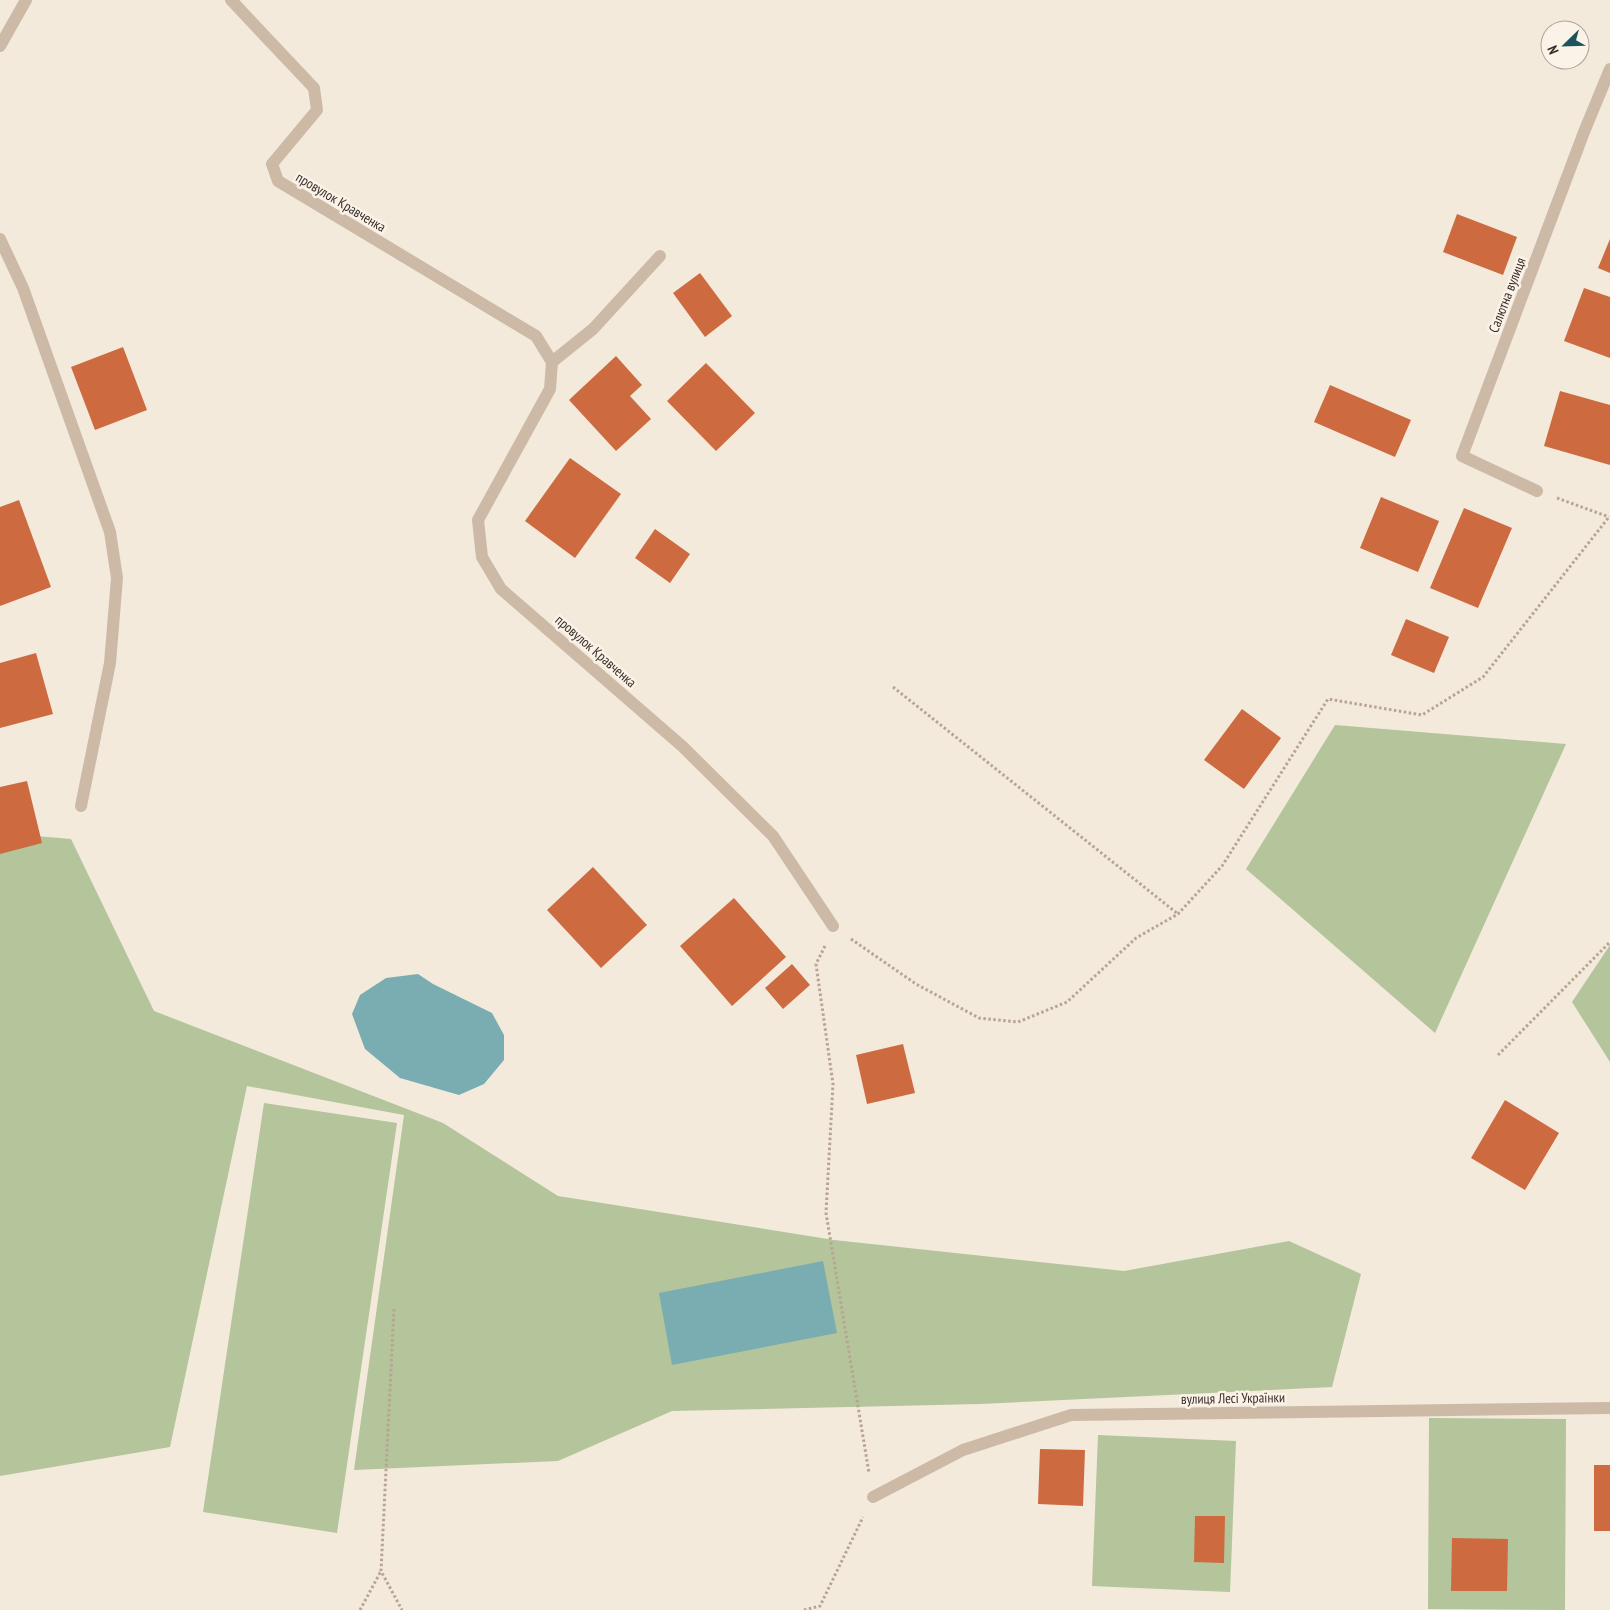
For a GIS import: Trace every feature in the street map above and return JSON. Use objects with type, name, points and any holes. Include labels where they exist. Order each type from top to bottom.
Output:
[{"type":"street","points":[[0,46],[26,0]]},
{"type":"street","name":"провулок Кравченка","points":[[231,0],[314,88],[317,110],[272,164],[278,181],[536,336],[552,362],[550,389],[478,520],[482,557],[501,589],[682,746],[773,836],[833,926]]},
{"type":"street","name":"Салютна вулиця","points":[[1537,491],[1462,456],[1610,68]]},
{"type":"street","points":[[0,239],[23,288],[110,532],[118,578],[110,663],[82,806]]},
{"type":"street","points":[[552,362],[593,329],[660,256]]},
{"type":"street","name":"вулиця Лесі Українки","points":[[873,1497],[963,1450],[1071,1415],[1610,1408]]},
{"type":"path","points":[[820,1606],[873,1497],[826,1213],[833,1084],[816,964],[833,926],[916,984],[979,1018],[1018,1022],[1067,1002],[1136,938],[1178,914],[1222,866],[1328,699],[1422,714],[1483,677],[1610,517],[1537,491]]},
{"type":"path","points":[[893,687],[1178,914]]},
{"type":"path","points":[[1498,1055],[1610,942]]},
{"type":"path","points":[[360,1610],[382,1571],[394,1309]]},
{"type":"path","points":[[382,1571],[402,1610]]},
{"type":"path","points":[[804,1610],[820,1606]]},
{"type":"path","points":[[820,1606],[823,1610]]},
{"type":"green space","points":[[1335,725],[1566,744],[1435,1033],[1246,869]]},
{"type":"green space","points":[[0,833],[71,839],[154,1011],[443,1123],[558,1196],[834,1240],[1124,1271],[1289,1241],[1361,1274],[1332,1387],[980,1404],[672,1411],[558,1461],[354,1470],[404,1115],[247,1086],[170,1447],[0,1476]]},
{"type":"green space","points":[[1610,945],[1610,1062],[1572,1002]]},
{"type":"green space","points":[[264,1103],[397,1123],[337,1533],[203,1512]]},
{"type":"green space","points":[[1429,1418],[1566,1419],[1565,1610],[1428,1609]]},
{"type":"green space","points":[[1098,1435],[1236,1441],[1230,1592],[1092,1586]]},
{"type":"water","points":[[418,974],[433,984],[492,1013],[504,1035],[504,1060],[484,1084],[459,1095],[400,1078],[365,1049],[352,1014],[360,995],[386,978]]},
{"type":"water","points":[[823,1261],[837,1333],[672,1365],[659,1293]]},
{"type":"building","points":[[1457,214],[1517,237],[1503,275],[1443,252]]},
{"type":"building","points":[[1610,239],[1610,273],[1598,268]]},
{"type":"building","points":[[700,273],[732,316],[705,337],[673,293]]},
{"type":"building","points":[[1584,288],[1610,297],[1610,358],[1564,341]]},
{"type":"building","points":[[123,347],[147,410],[95,430],[71,367]]},
{"type":"building","points":[[616,356],[642,385],[630,396],[651,419],[616,451],[569,400]]},
{"type":"building","points":[[706,363],[755,413],[716,451],[667,401]]},
{"type":"building","points":[[1330,385],[1411,420],[1395,457],[1314,422]]},
{"type":"building","points":[[1560,391],[1610,405],[1610,465],[1544,446]]},
{"type":"building","points":[[570,458],[621,494],[575,558],[525,521]]},
{"type":"building","points":[[1381,497],[1439,521],[1418,572],[1360,548]]},
{"type":"building","points":[[19,500],[51,587],[0,606],[0,507]]},
{"type":"building","points":[[1464,508],[1512,528],[1478,608],[1430,588]]},
{"type":"building","points":[[655,529],[690,554],[670,583],[635,558]]},
{"type":"building","points":[[1406,619],[1449,637],[1434,673],[1391,655]]},
{"type":"building","points":[[36,653],[53,714],[0,728],[0,663]]},
{"type":"building","points":[[1242,709],[1281,738],[1244,789],[1204,760]]},
{"type":"building","points":[[27,781],[42,843],[0,854],[0,787]]},
{"type":"building","points":[[593,867],[647,925],[601,968],[547,910]]},
{"type":"building","points":[[734,898],[786,957],[732,1006],[680,946]]},
{"type":"building","points":[[792,964],[810,985],[783,1009],[765,988]]},
{"type":"building","points":[[903,1044],[915,1093],[867,1104],[856,1055]]},
{"type":"building","points":[[1505,1100],[1559,1133],[1525,1190],[1471,1158]]},
{"type":"building","points":[[1040,1449],[1085,1450],[1083,1506],[1038,1504]]},
{"type":"building","points":[[1594,1465],[1610,1465],[1610,1531],[1594,1531]]},
{"type":"building","points":[[1195,1516],[1225,1516],[1224,1563],[1194,1562]]},
{"type":"building","points":[[1452,1538],[1508,1539],[1507,1591],[1451,1591]]}]
